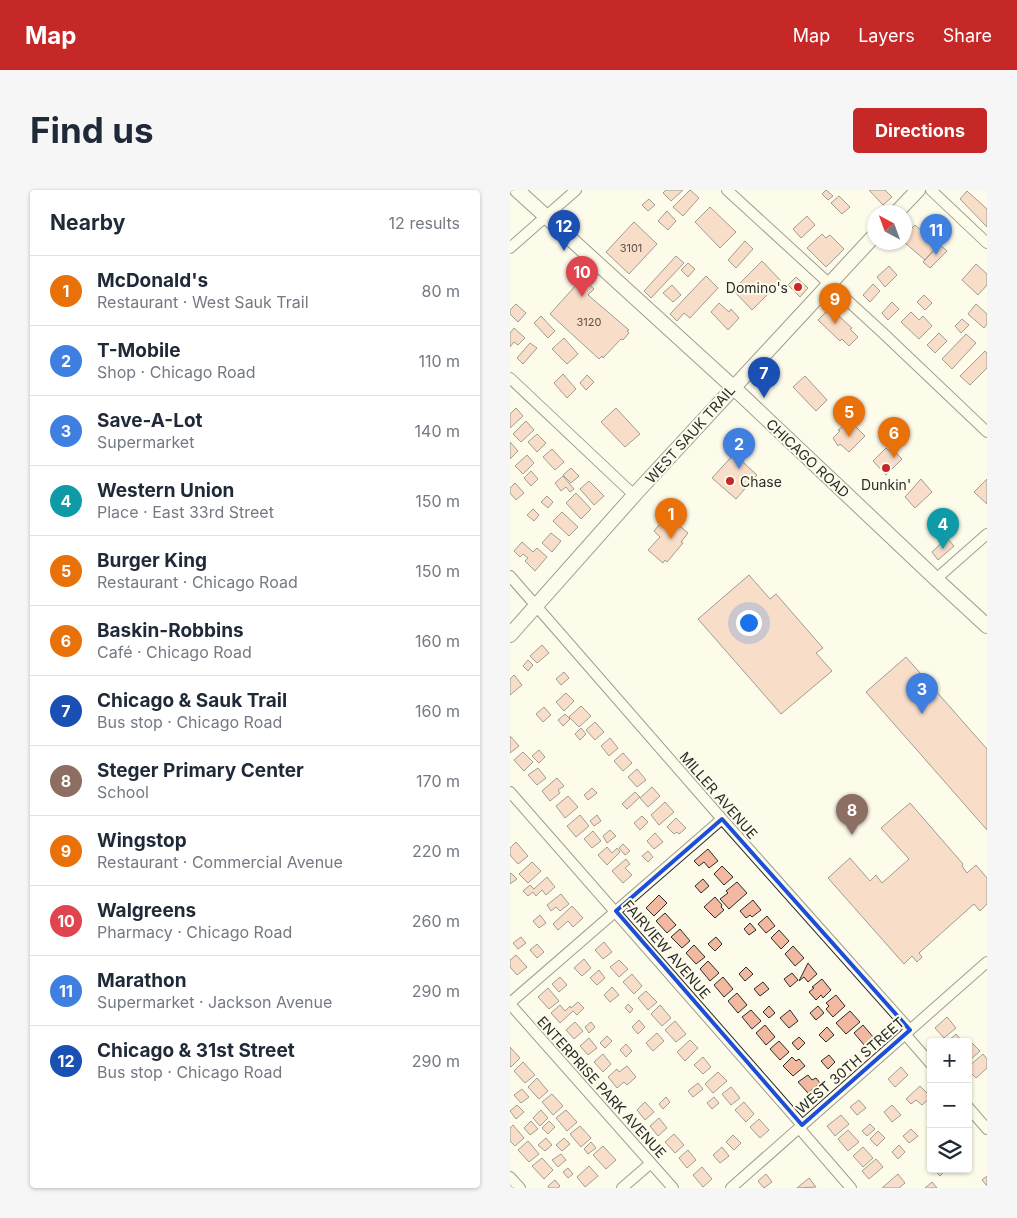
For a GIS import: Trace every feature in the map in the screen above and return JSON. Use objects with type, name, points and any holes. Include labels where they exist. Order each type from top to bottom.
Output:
[{"type":"main road","name":"CHICAGO ROAD","points":[[517,190],[733,387],[987,626]]},
{"type":"main road","points":[[904,205],[918,190]]},
{"type":"main road","name":"WEST SAUK TRAIL","points":[[510,635],[634,495],[867,243]]},
{"type":"street","points":[[510,248],[576,190]]},
{"type":"street","points":[[727,190],[987,432]]},
{"type":"street","points":[[931,190],[987,242]]},
{"type":"street","points":[[510,378],[634,495]]},
{"type":"street","points":[[936,579],[987,534]]},
{"type":"street","name":"MILLER AVENUE","points":[[510,576],[908,1032],[927,1058]]},
{"type":"street","name":"FAIRVIEW AVENUE","points":[[510,792],[616,911],[851,1188]]},
{"type":"street","points":[[510,1004],[722,819]]},
{"type":"street","name":"WEST 30TH STREET","points":[[731,1188],[987,962]]},
{"type":"street","name":"ENTERPRISE PARK AVENUE","points":[[510,1004],[673,1188]]},
{"type":"street","points":[[972,1112],[987,1129]]},
{"type":"street","points":[[622,1188],[651,1163]]},
{"type":"street","points":[[510,1177],[520,1188]]},
{"type":"highlighted area","points":[[722,819],[910,1030],[802,1125],[616,911]]},
{"type":"building","points":[[666,190],[683,190],[671,201],[663,193]]},
{"type":"building","points":[[690,190],[699,198],[683,216],[673,207]]},
{"type":"building","points":[[826,190],[833,196],[828,200],[822,194]]},
{"type":"building","points":[[869,190],[885,190],[892,197],[883,205]]},
{"type":"building","points":[[967,191],[987,209],[987,227],[960,199]]},
{"type":"building","points":[[839,196],[850,207],[842,214],[831,203]]},
{"type":"building","points":[[649,199],[655,205],[648,211],[642,205]]},
{"type":"building","points":[[710,207],[736,232],[720,248],[695,222]]},
{"type":"building","points":[[667,211],[676,221],[668,230],[658,221]]},
{"type":"building","points":[[807,216],[815,225],[801,238],[793,229]]},
{"type":"building","points":[[634,222],[657,244],[629,274],[606,252]]},
{"type":"building","points":[[915,225],[938,246],[925,260],[912,249],[912,228]]},
{"type":"building","points":[[822,234],[826,238],[830,235],[844,249],[826,267],[807,248]]},
{"type":"building","points":[[745,241],[753,249],[736,268],[728,260]]},
{"type":"building","points":[[939,244],[947,251],[930,268],[923,262]]},
{"type":"building","points":[[676,256],[684,263],[651,298],[644,291]]},
{"type":"building","points":[[762,261],[781,281],[752,310],[733,290]]},
{"type":"building","points":[[688,263],[695,269],[688,277],[681,270]]},
{"type":"building","points":[[976,264],[987,274],[987,285],[978,295],[962,280]]},
{"type":"building","points":[[889,266],[897,275],[885,287],[877,277]]},
{"type":"building","points":[[706,276],[718,288],[690,318],[684,313],[677,321],[670,314]]},
{"type":"building","name":"Domino's","points":[[796,277],[808,288],[800,297],[788,285]]},
{"type":"building","points":[[585,281],[594,289],[588,295],[629,330],[627,331],[629,333],[623,340],[621,339],[603,358],[602,356],[599,359],[550,314],[577,284],[580,287]]},
{"type":"building","points":[[873,284],[880,291],[870,302],[863,295]]},
{"type":"building","points":[[672,285],[681,295],[673,302],[663,293]]},
{"type":"building","points":[[924,295],[932,303],[925,310],[917,302]]},
{"type":"building","points":[[892,302],[899,309],[888,320],[882,313]]},
{"type":"building","points":[[719,303],[729,312],[731,309],[739,318],[728,330],[711,312]]},
{"type":"building","points":[[516,304],[526,313],[518,322],[510,314],[510,310]]},
{"type":"building","points":[[976,304],[987,314],[987,324],[984,328],[968,314]]},
{"type":"building","points":[[830,308],[852,328],[850,329],[858,337],[849,346],[842,339],[840,341],[818,320]]},
{"type":"building","points":[[911,312],[919,320],[923,316],[932,326],[919,339],[901,322]]},
{"type":"building","points":[[541,316],[555,331],[548,338],[534,323]]},
{"type":"building","points":[[962,319],[969,325],[961,333],[955,326]]},
{"type":"building","points":[[514,328],[525,338],[518,345],[514,342],[510,347],[510,333]]},
{"type":"building","points":[[939,333],[947,341],[935,353],[927,345]]},
{"type":"building","points":[[966,334],[976,343],[952,369],[942,359]]},
{"type":"building","points":[[564,338],[578,354],[567,364],[552,349]]},
{"type":"building","points":[[530,343],[537,348],[523,364],[517,358]]},
{"type":"building","points":[[985,351],[987,353],[987,368],[970,385],[960,376]]},
{"type":"building","points":[[563,374],[576,389],[567,398],[554,383]]},
{"type":"building","points":[[587,375],[594,382],[586,390],[580,383]]},
{"type":"building","points":[[805,376],[827,400],[816,411],[793,387]]},
{"type":"building","points":[[516,408],[523,416],[510,428],[510,414]]},
{"type":"building","points":[[616,408],[640,434],[625,447],[601,422]]},
{"type":"building","points":[[848,419],[865,436],[849,452],[840,444],[838,446],[833,438],[840,431],[838,430],[846,424],[845,422]]},
{"type":"building","points":[[526,421],[534,430],[521,442],[513,434]]},
{"type":"building","points":[[537,434],[546,443],[537,452],[528,442]]},
{"type":"building","points":[[510,442],[518,451],[510,459]]},
{"type":"building","name":"Dunkin'","points":[[886,448],[893,454],[895,452],[902,459],[886,475],[873,461]]},
{"type":"building","points":[[552,449],[564,462],[555,470],[543,457]]},
{"type":"building","points":[[734,454],[757,475],[736,499],[712,478]]},
{"type":"building","points":[[527,455],[534,463],[523,474],[515,466]]},
{"type":"building","points":[[571,468],[579,476],[571,483],[563,475]]},
{"type":"building","points":[[531,471],[538,479],[531,486],[524,478]]},
{"type":"building","points":[[563,476],[574,489],[570,492],[566,487],[561,491],[555,483]]},
{"type":"building","points":[[921,479],[932,492],[915,508],[905,497]]},
{"type":"building","points":[[987,479],[987,504],[974,492]]},
{"type":"building","points":[[589,481],[604,496],[594,505],[580,489]]},
{"type":"building","points":[[515,483],[524,493],[516,500],[510,493],[510,488]]},
{"type":"building","points":[[576,493],[591,509],[581,519],[566,503]]},
{"type":"building","points":[[547,496],[553,502],[548,508],[541,502]]},
{"type":"building","points":[[533,509],[539,515],[534,521],[527,515]]},
{"type":"building","points":[[562,512],[578,527],[569,536],[553,521]]},
{"type":"building","points":[[669,513],[677,520],[675,522],[688,533],[681,542],[683,543],[667,562],[665,560],[663,563],[648,550],[660,537],[654,531]]},
{"type":"building","points":[[551,533],[561,541],[552,552],[542,543]]},
{"type":"building","points":[[947,538],[954,546],[938,560],[932,552]]},
{"type":"building","points":[[522,542],[533,552],[537,548],[547,557],[535,571],[525,561],[528,558],[523,554],[520,557],[514,551]]},
{"type":"building","points":[[749,575],[770,599],[776,594],[823,648],[816,653],[832,671],[781,714],[698,619]]},
{"type":"building","points":[[542,645],[549,653],[537,663],[530,656]]},
{"type":"building","points":[[906,657],[987,749],[987,830],[866,692]]},
{"type":"building","points":[[528,660],[533,665],[528,671],[523,666]]},
{"type":"building","points":[[564,672],[569,678],[561,685],[556,679]]},
{"type":"building","points":[[514,675],[522,685],[510,695],[510,679]]},
{"type":"building","points":[[566,693],[574,701],[564,711],[556,702]]},
{"type":"building","points":[[581,706],[591,716],[579,727],[569,717]]},
{"type":"building","points":[[544,707],[551,715],[543,722],[536,714]]},
{"type":"building","points":[[565,714],[570,719],[563,726],[558,720]]},
{"type":"building","points":[[595,722],[604,732],[595,740],[586,730]]},
{"type":"building","points":[[581,728],[586,734],[580,740],[575,734]]},
{"type":"building","points":[[510,736],[519,746],[510,753]]},
{"type":"building","points":[[610,738],[618,748],[609,756],[601,746]]},
{"type":"building","points":[[539,750],[545,757],[539,763],[532,756]]},
{"type":"building","points":[[523,752],[533,762],[524,771],[514,760]]},
{"type":"building","points":[[623,753],[632,763],[623,771],[614,761]]},
{"type":"building","points":[[538,768],[546,778],[537,785],[528,775]]},
{"type":"building","points":[[637,769],[646,780],[637,787],[628,777]]},
{"type":"building","points":[[557,778],[564,786],[558,790],[560,793],[550,801],[542,791]]},
{"type":"building","points":[[652,787],[660,796],[648,807],[640,798]]},
{"type":"building","points":[[592,788],[597,793],[588,800],[584,795]]},
{"type":"building","points":[[635,792],[640,797],[627,809],[622,804]]},
{"type":"building","points":[[568,796],[578,807],[565,818],[556,806]]},
{"type":"building","points":[[665,802],[674,812],[659,825],[651,815]]},
{"type":"building","points":[[910,803],[963,864],[962,866],[967,873],[976,865],[987,878],[987,904],[980,911],[974,904],[919,953],[922,957],[917,962],[912,956],[904,964],[828,878],[850,858],[870,881],[876,875],[882,883],[909,859],[881,828]]},
{"type":"building","points":[[580,815],[589,826],[576,837],[567,826]]},
{"type":"building","points":[[597,815],[601,821],[594,826],[590,821]]},
{"type":"building","points":[[642,816],[648,822],[640,830],[634,823]]},
{"type":"building","points":[[676,818],[686,828],[679,834],[677,832],[674,834],[667,827]]},
{"type":"building","points":[[610,830],[616,836],[607,843],[603,836]]},
{"type":"building","points":[[593,831],[601,841],[592,848],[584,839]]},
{"type":"building","points":[[655,833],[663,842],[654,849],[647,841]]},
{"type":"building","points":[[516,842],[528,856],[518,864],[510,855],[510,848]]},
{"type":"building","points":[[623,844],[630,851],[625,855],[619,848]]},
{"type":"building","points":[[607,847],[612,853],[617,848],[620,852],[607,865],[598,855]]},
{"type":"building","points":[[708,849],[718,861],[709,868],[704,862],[699,866],[694,861]]},
{"type":"building","points":[[648,851],[653,857],[648,862],[642,856]]},
{"type":"building","points":[[626,859],[630,864],[625,868],[632,875],[623,883],[612,871]]},
{"type":"building","points":[[532,862],[541,871],[528,883],[519,874]]},
{"type":"building","points":[[722,866],[733,877],[724,885],[714,874]]},
{"type":"building","points":[[510,874],[517,879],[510,884]]},
{"type":"building","points":[[547,877],[555,887],[546,895],[542,890],[536,896],[533,892],[528,896],[523,891],[530,885],[534,889]]},
{"type":"building","points":[[703,879],[709,886],[701,893],[695,886]]},
{"type":"building","points":[[737,882],[747,893],[729,909],[720,899]]},
{"type":"building","points":[[561,894],[569,904],[560,911],[556,907],[551,911],[547,905]]},
{"type":"building","points":[[659,895],[667,903],[654,916],[646,908]]},
{"type":"building","points":[[715,897],[724,910],[715,918],[704,907]]},
{"type":"building","points":[[753,900],[761,910],[752,917],[750,915],[746,918],[740,911]]},
{"type":"building","points":[[572,906],[583,918],[573,927],[568,921],[558,930],[553,924]]},
{"type":"building","points":[[665,913],[676,925],[667,933],[656,921]]},
{"type":"building","points":[[540,915],[546,923],[539,928],[533,921]]},
{"type":"building","points":[[767,916],[775,926],[766,933],[758,924]]},
{"type":"building","points":[[750,923],[756,930],[749,935],[744,929]]},
{"type":"building","points":[[680,929],[690,941],[682,948],[671,937]]},
{"type":"building","points":[[779,930],[789,941],[781,949],[771,938]]},
{"type":"building","points":[[521,937],[526,943],[518,949],[513,943]]},
{"type":"building","points":[[716,937],[722,944],[715,951],[708,944]]},
{"type":"building","points":[[604,942],[612,952],[603,959],[595,950]]},
{"type":"building","points":[[537,944],[544,952],[537,958],[530,950]]},
{"type":"building","points":[[694,945],[705,957],[696,964],[686,953]]},
{"type":"building","points":[[793,946],[804,958],[795,966],[785,954]]},
{"type":"building","points":[[516,955],[527,967],[517,975],[510,967],[510,960]]},
{"type":"building","points":[[584,959],[591,968],[582,976],[574,968]]},
{"type":"building","points":[[619,960],[628,969],[619,977],[610,967]]},
{"type":"building","points":[[708,961],[719,973],[710,981],[700,969]]},
{"type":"building","points":[[808,963],[817,974],[808,982],[804,977],[799,981]]},
{"type":"building","points":[[746,967],[753,974],[745,981],[739,974]]},
{"type":"building","points":[[599,970],[605,978],[597,985],[590,978]]},
{"type":"building","points":[[792,973],[798,980],[790,987],[784,979]]},
{"type":"building","points":[[632,974],[642,986],[634,994],[623,982]]},
{"type":"building","points":[[560,977],[567,985],[559,992],[552,984]]},
{"type":"building","points":[[723,977],[733,989],[724,997],[714,985]]},
{"type":"building","points":[[822,979],[831,990],[823,998],[821,995],[816,1000],[809,992]]},
{"type":"building","points":[[763,982],[769,989],[760,996],[754,989]]},
{"type":"building","points":[[612,987],[619,995],[610,1002],[604,995]]},
{"type":"building","points":[[548,988],[559,1001],[549,1009],[538,997]]},
{"type":"building","points":[[646,991],[657,1002],[648,1010],[638,998]]},
{"type":"building","points":[[737,993],[747,1005],[738,1013],[728,1001]]},
{"type":"building","points":[[836,995],[845,1006],[833,1017],[826,1009],[829,1006],[826,1003]]},
{"type":"building","points":[[578,1002],[584,1008],[577,1015],[573,1011],[560,1023],[551,1013],[560,1005],[565,1011]]},
{"type":"building","points":[[628,1004],[633,1009],[630,1013],[625,1008]]},
{"type":"building","points":[[660,1005],[671,1018],[662,1026],[651,1014]]},
{"type":"building","points":[[769,1006],[775,1013],[769,1018],[763,1012]]},
{"type":"building","points":[[818,1006],[824,1013],[816,1020],[810,1013]]},
{"type":"building","points":[[751,1010],[761,1021],[752,1029],[742,1017]]},
{"type":"building","points":[[790,1010],[798,1021],[789,1028],[780,1018]]},
{"type":"building","points":[[850,1011],[860,1022],[846,1034],[836,1023]]},
{"type":"building","points":[[947,1017],[956,1028],[944,1038],[935,1028]]},
{"type":"building","points":[[639,1020],[645,1027],[638,1034],[632,1027]]},
{"type":"building","points":[[675,1021],[686,1034],[676,1042],[665,1030]]},
{"type":"building","points":[[575,1022],[583,1031],[574,1039],[566,1030]]},
{"type":"building","points":[[591,1022],[595,1027],[589,1033],[585,1027]]},
{"type":"building","points":[[765,1025],[775,1037],[766,1045],[756,1033]]},
{"type":"building","points":[[863,1025],[874,1038],[865,1046],[854,1033]]},
{"type":"building","points":[[827,1027],[834,1035],[826,1042],[819,1035]]},
{"type":"building","points":[[657,1033],[664,1041],[653,1051],[646,1043]]},
{"type":"building","points":[[956,1034],[960,1038],[952,1038]]},
{"type":"building","points":[[607,1036],[612,1041],[605,1048],[600,1043]]},
{"type":"building","points":[[799,1037],[805,1043],[798,1050],[792,1043]]},
{"type":"building","points":[[589,1038],[597,1048],[588,1055],[580,1046]]},
{"type":"building","points":[[690,1040],[698,1048],[685,1061],[677,1052]]},
{"type":"building","points":[[779,1041],[789,1052],[780,1060],[770,1049]]},
{"type":"building","points":[[972,1043],[980,1051],[972,1058]]},
{"type":"building","points":[[626,1044],[632,1051],[626,1057],[620,1050]]},
{"type":"building","points":[[510,1047],[520,1058],[511,1067],[510,1066]]},
{"type":"building","points":[[603,1054],[611,1064],[603,1072],[594,1062]]},
{"type":"building","points":[[983,1054],[987,1059],[987,1068],[976,1078],[972,1074],[972,1064]]},
{"type":"building","points":[[829,1055],[835,1062],[828,1069],[821,1061]]},
{"type":"building","points":[[703,1057],[711,1067],[703,1074],[694,1065]]},
{"type":"building","points":[[792,1057],[796,1061],[799,1059],[805,1066],[793,1076],[783,1066]]},
{"type":"building","points":[[523,1062],[535,1075],[525,1083],[514,1071]]},
{"type":"building","points":[[627,1066],[636,1077],[627,1085],[624,1082],[617,1088],[608,1077],[617,1069],[619,1072]]},
{"type":"building","points":[[901,1067],[908,1075],[895,1087],[888,1079]]},
{"type":"building","points":[[718,1072],[727,1081],[713,1093],[705,1084]]},
{"type":"building","points":[[808,1075],[812,1080],[816,1078],[820,1083],[808,1093],[798,1082]]},
{"type":"building","points":[[537,1078],[548,1091],[539,1099],[528,1087]]},
{"type":"building","points":[[698,1083],[703,1089],[693,1097],[688,1091]]},
{"type":"building","points":[[920,1086],[927,1093],[927,1101],[922,1105],[916,1100],[911,1104],[906,1099]]},
{"type":"building","points":[[731,1087],[740,1098],[731,1105],[722,1094]]},
{"type":"building","points":[[522,1089],[529,1097],[521,1103],[514,1095]]},
{"type":"building","points":[[552,1094],[563,1106],[553,1115],[542,1102]]},
{"type":"building","points":[[666,1097],[670,1102],[663,1109],[659,1104]]},
{"type":"building","points":[[714,1097],[719,1103],[712,1109],[707,1103]]},
{"type":"building","points":[[859,1100],[866,1108],[857,1115],[850,1107]]},
{"type":"building","points":[[645,1102],[654,1112],[645,1120],[637,1110]]},
{"type":"building","points":[[744,1102],[754,1114],[746,1122],[735,1110]]},
{"type":"building","points":[[517,1105],[524,1112],[516,1119],[510,1111]]},
{"type":"building","points":[[892,1105],[901,1115],[892,1122],[884,1112]]},
{"type":"building","points":[[541,1110],[548,1118],[540,1126],[533,1118]]},
{"type":"building","points":[[566,1110],[577,1122],[567,1131],[556,1118]]},
{"type":"building","points":[[841,1115],[849,1124],[835,1136],[827,1126]]},
{"type":"building","points":[[659,1118],[667,1128],[658,1136],[650,1126]]},
{"type":"building","points":[[759,1119],[769,1130],[760,1138],[750,1127]]},
{"type":"building","points":[[531,1121],[538,1129],[530,1135],[524,1128]]},
{"type":"building","points":[[549,1121],[555,1127],[548,1134],[542,1128]]},
{"type":"building","points":[[870,1124],[875,1129],[867,1136],[862,1131]]},
{"type":"building","points":[[513,1125],[524,1138],[515,1146],[510,1141],[510,1128]]},
{"type":"building","points":[[580,1126],[591,1138],[581,1147],[570,1134]]},
{"type":"building","points":[[911,1129],[918,1136],[909,1143],[903,1136]]},
{"type":"building","points":[[848,1130],[859,1142],[848,1151],[838,1139]]},
{"type":"building","points":[[878,1131],[885,1138],[877,1146],[870,1139]]},
{"type":"building","points":[[674,1134],[684,1145],[675,1153],[665,1142]]},
{"type":"building","points":[[733,1135],[741,1143],[734,1150],[726,1142]]},
{"type":"building","points":[[546,1138],[552,1145],[545,1151],[538,1145]]},
{"type":"building","points":[[564,1138],[570,1144],[562,1151],[556,1145]]},
{"type":"building","points":[[528,1141],[539,1154],[529,1162],[518,1150]]},
{"type":"building","points":[[591,1142],[596,1148],[588,1154],[584,1149]]},
{"type":"building","points":[[899,1145],[905,1152],[898,1159],[892,1152]]},
{"type":"building","points":[[603,1146],[616,1160],[606,1169],[593,1155]]},
{"type":"building","points":[[722,1147],[729,1156],[720,1163],[713,1155]]},
{"type":"building","points":[[863,1147],[873,1158],[863,1167],[853,1156]]},
{"type":"building","points":[[688,1150],[696,1160],[687,1168],[679,1158]]},
{"type":"building","points":[[561,1154],[566,1160],[558,1167],[552,1160]]},
{"type":"building","points":[[542,1158],[553,1170],[544,1179],[532,1166]]},
{"type":"building","points":[[876,1159],[883,1167],[869,1179],[862,1171]]},
{"type":"building","points":[[589,1166],[598,1176],[585,1187],[577,1177]]},
{"type":"building","points":[[702,1167],[712,1179],[703,1187],[693,1175]]},
{"type":"building","points":[[568,1168],[573,1174],[568,1178],[563,1172]]},
{"type":"building","points":[[766,1174],[772,1182],[764,1188],[758,1181]]},
{"type":"building","points":[[898,1174],[905,1183],[899,1188],[882,1188]]},
{"type":"building","points":[[987,1176],[987,1186],[982,1180]]},
{"type":"building","points":[[809,1178],[816,1187],[797,1188]]},
{"type":"building","points":[[555,1180],[560,1186],[558,1188],[549,1188],[548,1186]]},
{"type":"building","points":[[932,1182],[937,1188],[925,1188]]},
{"type":"place","name":"Chicago & 31st Street","points":[[564,251]]},
{"type":"place","name":"Marathon","points":[[936,255]]},
{"type":"place","name":"Domino's","points":[[798,287]]},
{"type":"place","name":"Walgreens","points":[[582,297]]},
{"type":"place","name":"Wingstop","points":[[835,324]]},
{"type":"place","name":"Chicago & Sauk Trail","points":[[764,398]]},
{"type":"place","name":"Burger King","points":[[849,437]]},
{"type":"place","name":"Baskin-Robbins","points":[[894,458]]},
{"type":"place","name":"Dunkin'","points":[[886,468]]},
{"type":"place","name":"T-Mobile","points":[[739,469]]},
{"type":"place","name":"Chase","points":[[730,481]]},
{"type":"place","name":"McDonald's","points":[[671,539]]},
{"type":"place","name":"Western Union","points":[[943,549]]},
{"type":"place","name":"Save-A-Lot","points":[[922,714]]},
{"type":"place","name":"Steger Primary Center","points":[[852,835]]}]
